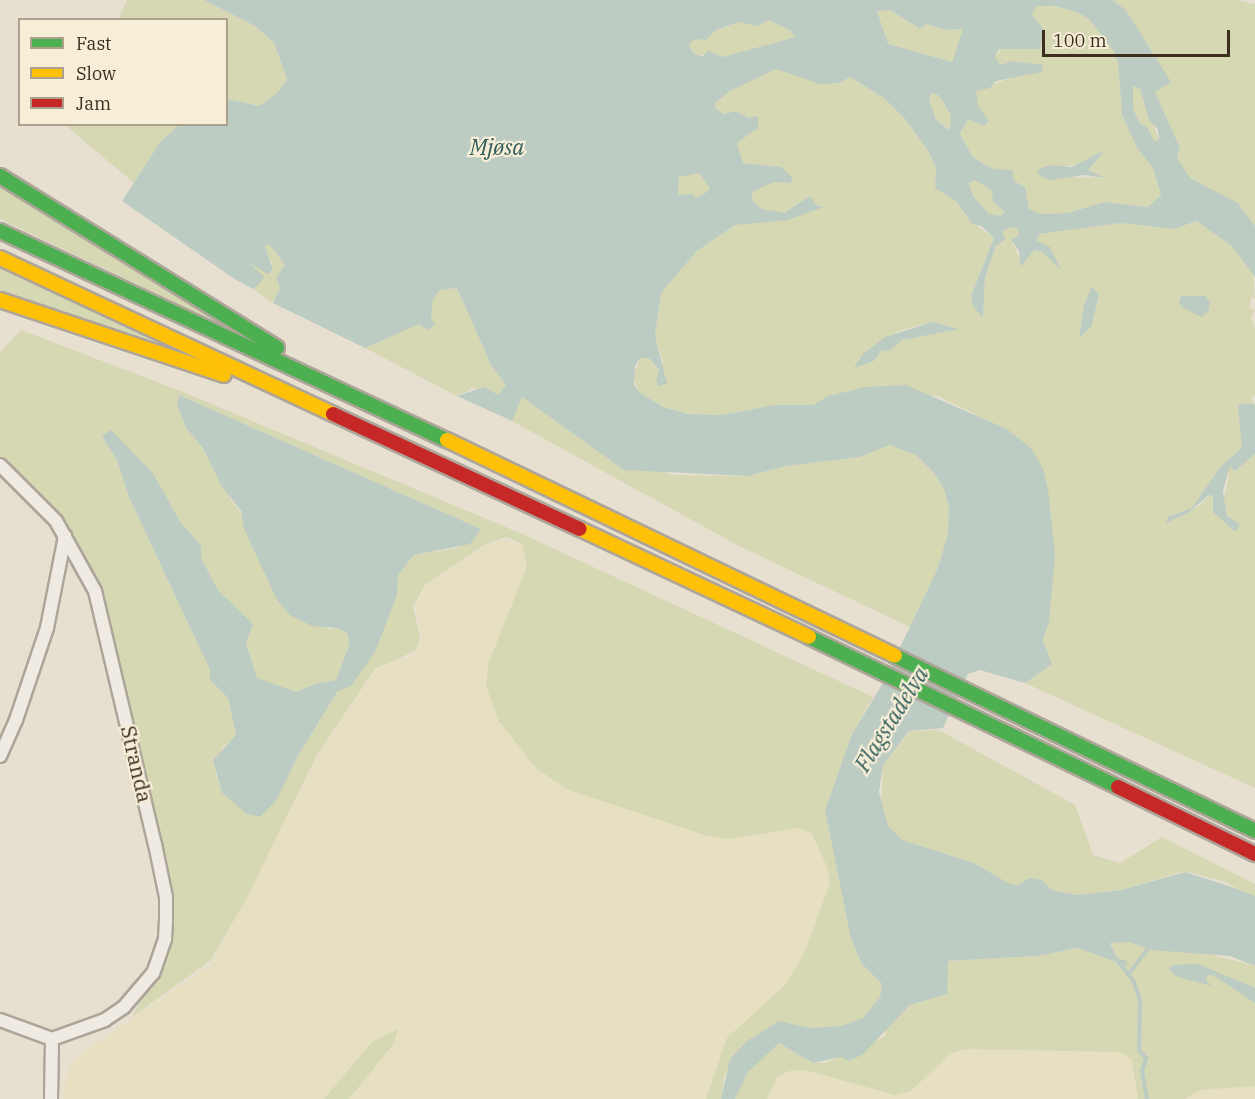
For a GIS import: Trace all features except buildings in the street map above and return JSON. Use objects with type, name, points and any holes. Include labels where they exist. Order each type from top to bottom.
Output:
[{"type":"highway","points":[[0,176],[263,339],[321,382]]},
{"type":"highway","points":[[0,231],[880,647],[1255,831]]},
{"type":"highway","points":[[0,258],[968,712],[1255,854]]},
{"type":"highway","points":[[0,300],[278,394],[311,402]]},
{"type":"street","name":"Stranda","points":[[0,465],[29,491],[65,536],[95,591],[107,629],[166,897],[166,920],[160,956],[140,991],[105,1020],[52,1039]]},
{"type":"street","points":[[0,756],[16,720],[47,628],[65,536]]},
{"type":"street","points":[[0,1020],[52,1039],[51,1099]]},
{"type":"shaded area","points":[[504,540],[522,544],[527,567],[489,662],[498,720],[537,769],[705,835],[728,839],[798,828],[812,833],[827,867],[830,883],[804,954],[785,986],[727,1039],[706,1099],[349,1099],[394,1043],[340,1079],[324,1099],[63,1099],[68,1067],[78,1056],[211,964],[318,756],[375,671],[395,660],[409,659],[417,651],[422,638],[415,607],[426,586],[484,547]]},
{"type":"shaded area","points":[[965,1049],[1121,1052],[1132,1060],[1138,1099],[767,1099],[777,1077],[789,1071],[805,1070],[895,1095],[911,1091],[951,1053]]},
{"type":"shaded area","points":[[1255,1086],[1255,1099],[1184,1099],[1199,1090]]},
{"type":"green space","points":[[127,0],[204,0],[255,26],[274,43],[287,79],[277,93],[259,106],[228,99],[228,18],[119,18]]},
{"type":"green space","points":[[1112,0],[1235,0],[1255,4],[1255,226],[1238,203],[1190,178],[1183,169],[1177,158],[1180,148],[1155,92],[1170,82],[1126,10]]},
{"type":"green space","points":[[1036,6],[1054,6],[1077,12],[1089,19],[1113,50],[1118,62],[1122,115],[1137,148],[1153,168],[1161,195],[1149,207],[1104,202],[1068,213],[1040,214],[1029,210],[1025,187],[973,157],[960,133],[968,119],[984,126],[989,121],[977,106],[976,91],[1043,65],[1012,61],[1000,65],[995,57]],"holes":[[[1104,151],[1088,170],[1104,178],[1074,177],[1061,167],[1082,164]]]},
{"type":"green space","points":[[890,10],[920,29],[926,24],[945,30],[964,29],[952,62],[887,44],[877,11]]},
{"type":"green space","points":[[768,20],[790,30],[795,37],[723,57],[694,54],[689,45],[694,39],[739,22]]},
{"type":"green space","points":[[776,69],[820,83],[839,83],[850,77],[884,98],[905,119],[929,152],[936,168],[935,188],[957,202],[967,218],[994,238],[971,296],[983,318],[985,278],[1001,232],[1010,227],[1018,229],[1019,235],[1011,240],[1020,259],[1034,250],[1042,252],[1060,269],[1037,241],[1039,234],[1120,223],[1175,229],[1196,221],[1232,246],[1253,272],[1255,299],[1252,296],[1249,308],[1255,310],[1251,318],[1255,329],[1255,395],[1251,398],[1255,405],[1244,403],[1242,448],[1220,467],[1192,508],[1166,523],[1201,505],[1209,495],[1213,496],[1214,512],[1234,531],[1240,524],[1227,516],[1223,500],[1229,477],[1227,471],[1231,465],[1235,471],[1255,454],[1255,788],[1025,683],[1052,663],[1043,640],[1049,622],[1050,597],[1048,489],[989,421],[938,396],[845,392],[813,405],[774,405],[721,415],[688,414],[663,407],[639,392],[633,377],[640,357],[649,358],[659,371],[656,380],[663,362],[655,335],[661,293],[697,251],[735,225],[802,214],[822,206],[816,205],[810,196],[784,213],[762,209],[753,201],[752,192],[774,182],[791,183],[781,167],[743,163],[737,143],[758,128],[750,118],[736,111],[724,114],[716,109],[715,103],[730,91]],"holes":[[[932,322],[958,329],[902,340],[881,351],[874,361],[857,360],[898,331]]]},
{"type":"green space","points":[[1133,86],[1140,88],[1159,140],[1154,141],[1140,125],[1133,109]]},
{"type":"green space","points":[[931,93],[938,95],[944,103],[951,116],[951,130],[936,120],[929,100]]},
{"type":"green space","points":[[66,126],[178,126],[161,141],[134,183]]},
{"type":"green space","points":[[699,173],[710,188],[704,194],[696,198],[678,194],[679,177]]},
{"type":"green space","points":[[975,180],[992,191],[1005,211],[1001,216],[989,214],[973,196],[969,183]]},
{"type":"green space","points":[[0,186],[229,328],[0,219]]},
{"type":"green space","points":[[270,245],[285,265],[276,277],[280,288],[273,303],[253,289],[261,278],[249,263],[265,270],[273,265],[264,246]]},
{"type":"green space","points":[[0,268],[193,358],[0,293]]},
{"type":"green space","points":[[457,288],[491,365],[506,385],[498,396],[474,388],[457,396],[365,348],[420,323],[429,330],[433,299],[440,290]]},
{"type":"green space","points":[[21,330],[178,390],[520,533],[873,697],[852,734],[825,810],[851,939],[862,964],[882,984],[880,997],[863,1018],[841,1026],[810,1028],[779,1021],[725,1074],[721,1099],[706,1099],[727,1038],[785,985],[804,954],[830,883],[827,867],[812,833],[798,828],[728,839],[705,835],[569,790],[537,769],[498,720],[486,685],[489,662],[527,567],[522,544],[507,537],[486,544],[425,585],[413,607],[420,638],[415,651],[375,669],[317,755],[245,901],[210,961],[132,1017],[168,947],[174,907],[103,597],[66,527],[0,458],[0,352]],"holes":[[[179,395],[481,529],[457,548],[414,555],[398,575],[397,595],[391,607],[299,754],[276,801],[236,804],[222,793],[215,771],[222,748],[236,736],[228,698],[210,680],[210,670],[129,497],[117,460],[102,436],[153,473],[181,523],[201,545],[201,558],[218,590],[253,624],[246,643],[257,678],[296,693],[315,684],[336,680],[349,646],[348,633],[339,628],[328,629],[233,503],[203,448],[186,428],[177,405]]]},
{"type":"green space","points":[[522,397],[581,439],[672,475],[748,476],[786,466],[860,457],[890,445],[916,455],[935,474],[944,489],[949,508],[948,534],[937,570],[910,627],[739,546],[512,421]]},
{"type":"green space","points":[[939,730],[1075,805],[1093,855],[1120,863],[1162,837],[1255,884],[1255,899],[1226,882],[1184,871],[1121,890],[1077,895],[1052,890],[1042,880],[1030,878],[1017,885],[1010,884],[974,863],[902,840],[888,827],[881,809],[883,765],[910,731]]},
{"type":"green space","points":[[1110,942],[1129,942],[1152,950],[1198,951],[1255,966],[1255,1086],[1200,1090],[1184,1099],[1138,1099],[1132,1060],[1121,1052],[965,1049],[951,1053],[911,1091],[895,1095],[805,1070],[789,1071],[777,1077],[767,1099],[735,1099],[748,1072],[772,1045],[779,1043],[813,1063],[825,1063],[885,1036],[886,1029],[910,1005],[947,994],[947,961],[1038,956],[1078,948],[1126,965],[1117,958]]},
{"type":"green space","points":[[398,1029],[394,1043],[349,1099],[324,1099],[372,1042]]},
{"type":"water","name":"Mjøsa","points":[[204,0],[1112,0],[1126,10],[1171,82],[1155,92],[1180,148],[1177,158],[1190,178],[1238,203],[1255,226],[1255,277],[1232,246],[1196,221],[1175,229],[1120,223],[1039,234],[1037,241],[1050,247],[1061,270],[1042,252],[1034,250],[1021,267],[1019,251],[1011,240],[1019,235],[1018,229],[1010,227],[1002,232],[1005,239],[996,246],[985,278],[983,318],[973,306],[971,296],[994,238],[981,226],[972,224],[957,202],[935,188],[936,168],[929,152],[905,119],[884,98],[850,77],[839,83],[820,84],[776,69],[730,91],[715,103],[716,109],[724,114],[736,111],[749,118],[758,116],[758,128],[737,143],[743,163],[781,167],[792,177],[791,183],[774,182],[752,192],[753,201],[762,209],[784,213],[810,196],[816,205],[824,207],[787,220],[735,225],[697,251],[661,293],[655,335],[667,384],[659,386],[656,380],[659,370],[649,358],[640,358],[635,366],[634,384],[639,392],[663,407],[688,414],[721,415],[774,405],[813,405],[828,396],[866,387],[906,385],[1007,429],[1031,448],[1043,468],[1048,489],[1055,555],[1049,622],[1043,640],[1052,664],[1025,683],[980,670],[968,674],[943,728],[909,731],[883,765],[879,792],[888,826],[902,840],[974,863],[1010,884],[1017,885],[1030,878],[1042,880],[1052,890],[1077,895],[1121,890],[1185,872],[1229,886],[1255,896],[1255,966],[1230,956],[1152,950],[1129,942],[1110,943],[1117,958],[1127,961],[1127,966],[1078,948],[1038,956],[948,961],[947,994],[910,1005],[862,1055],[848,1061],[841,1057],[813,1063],[779,1043],[748,1072],[735,1099],[721,1099],[730,1059],[747,1041],[779,1021],[810,1028],[841,1026],[863,1018],[880,997],[882,984],[862,964],[851,939],[825,810],[852,734],[883,683],[937,570],[948,534],[949,508],[944,489],[935,474],[916,455],[890,445],[860,457],[786,466],[748,476],[624,470],[522,397],[512,421],[457,396],[484,387],[498,395],[506,385],[491,365],[457,288],[440,290],[433,299],[431,317],[435,324],[428,330],[419,324],[365,348],[273,303],[280,288],[276,277],[285,265],[270,245],[265,246],[273,270],[267,274],[250,263],[264,277],[253,289],[236,280],[122,201],[161,141],[178,126],[228,126],[228,99],[259,106],[277,93],[287,79],[274,43],[255,26]],"holes":[[[1036,6],[1055,6],[1077,12],[1089,19],[1113,50],[1118,62],[1122,115],[1137,148],[1153,168],[1161,195],[1148,207],[1104,202],[1068,213],[1040,214],[1029,209],[1025,187],[1014,181],[1012,170],[995,169],[973,157],[960,133],[968,119],[984,126],[989,121],[978,106],[976,91],[990,88],[996,81],[1042,72],[1043,65],[1012,61],[1000,65],[995,57],[999,49],[1040,49],[1044,30],[1032,14]],[[890,10],[920,29],[926,24],[945,30],[963,29],[952,62],[888,44],[877,11]],[[768,20],[790,30],[795,37],[723,57],[708,51],[703,56],[694,54],[689,45],[694,39],[706,40],[716,30],[739,22],[759,26]],[[1133,86],[1140,88],[1149,120],[1158,130],[1159,140],[1154,141],[1147,127],[1140,124],[1133,109]],[[931,93],[938,95],[944,103],[951,116],[950,130],[936,120],[929,100]],[[699,173],[710,188],[696,198],[692,194],[678,195],[679,177]],[[975,180],[992,191],[993,202],[1005,212],[1001,216],[989,214],[973,196],[969,183]]]},
{"type":"water","points":[[1105,150],[1088,170],[1105,178],[1084,175],[1050,180],[1040,176],[1037,170],[1050,165],[1072,167]]},
{"type":"water","points":[[1092,286],[1099,295],[1091,327],[1079,338],[1084,305]]},
{"type":"water","points":[[1181,296],[1205,296],[1210,302],[1208,312],[1201,317],[1184,308],[1179,303]]},
{"type":"water","points":[[932,322],[959,329],[902,340],[891,350],[881,351],[874,361],[854,368],[862,355],[885,337]]},
{"type":"water","points":[[179,395],[481,529],[470,544],[414,555],[398,575],[397,595],[375,652],[351,686],[338,691],[299,754],[276,801],[260,817],[247,814],[222,793],[213,760],[236,735],[228,698],[210,680],[210,670],[129,497],[117,460],[102,436],[111,430],[153,473],[181,523],[201,545],[201,558],[218,590],[253,624],[246,643],[257,678],[296,692],[315,684],[336,680],[349,646],[348,634],[339,628],[312,626],[290,615],[277,600],[244,529],[241,511],[221,485],[203,448],[186,428],[177,405]]},
{"type":"water","points":[[1244,403],[1255,405],[1255,454],[1235,471],[1230,466],[1223,491],[1227,516],[1240,524],[1237,530],[1234,531],[1213,512],[1213,496],[1209,495],[1188,513],[1166,523],[1168,517],[1192,508],[1220,467],[1242,448],[1238,406]]},
{"type":"water","points":[[1198,964],[1255,988],[1255,1003],[1213,975],[1207,975],[1206,980],[1212,986],[1175,976],[1169,969],[1172,965]]},
{"type":"waterway","points":[[1128,975],[1151,945]]},
{"type":"waterway","points":[[1117,960],[1134,982],[1140,1000],[1139,1050],[1146,1058],[1142,1071],[1147,1099]]},
{"type":"traffic: fast","points":[[0,176],[277,348]]},
{"type":"traffic: fast","points":[[0,231],[447,440]]},
{"type":"traffic: fast","points":[[809,637],[1118,787]]},
{"type":"traffic: fast","points":[[895,656],[1255,831]]},
{"type":"traffic: slow","points":[[0,258],[333,414]]},
{"type":"traffic: slow","points":[[0,300],[224,375]]},
{"type":"traffic: slow","points":[[447,440],[895,656]]},
{"type":"traffic: slow","points":[[580,529],[809,637]]},
{"type":"traffic: jam","points":[[333,414],[580,529]]},
{"type":"traffic: jam","points":[[1118,787],[1255,854]]},
{"type":"water label","name":"Flagstadelva","points":[[891,719]]}]
